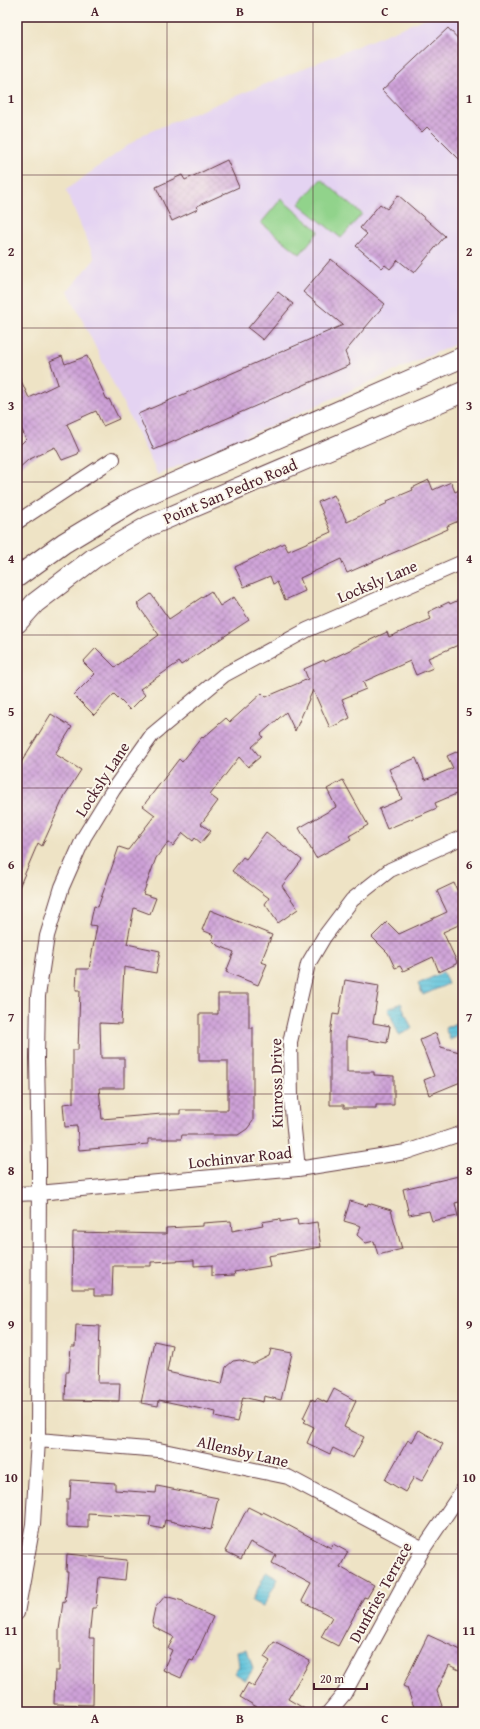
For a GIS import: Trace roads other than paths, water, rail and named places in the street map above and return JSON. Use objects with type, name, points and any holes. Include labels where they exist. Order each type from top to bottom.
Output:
[{"type":"main road","name":"Point San Pedro Road","points":[[17,577],[64,543],[135,500],[463,357]]},
{"type":"main road","name":"Point San Pedro Road","points":[[17,622],[35,603],[94,558],[149,526],[463,392]]},
{"type":"street","points":[[17,522],[113,459]]},
{"type":"street","name":"Locksly Lane","points":[[17,1613],[33,1524],[38,1440],[38,1193],[36,1058],[38,996],[47,936],[62,887],[84,838],[112,790],[152,735],[224,674],[307,630],[463,562]]},
{"type":"street","name":"Kinross Drive","points":[[298,1169],[291,1098],[290,1042],[308,964],[324,937],[352,900],[390,870],[463,837]]},
{"type":"street","name":"Lochinvar Road","points":[[17,1194],[298,1169],[406,1152],[463,1133]]},
{"type":"street","name":"Allensby Lane","points":[[38,1440],[159,1450],[288,1478],[423,1549]]},
{"type":"street","name":"Dunfries Terrace","points":[[329,1712],[344,1694],[423,1549],[463,1490]]},
{"type":"water","points":[[443,972],[448,984],[423,995],[418,984]]},
{"type":"water","points":[[401,1003],[412,1029],[399,1035],[388,1009]]},
{"type":"water","points":[[463,1020],[463,1034],[450,1040],[445,1028]]},
{"type":"water","points":[[266,1572],[278,1579],[263,1607],[252,1601]]},
{"type":"water","points":[[247,1649],[253,1669],[246,1680],[234,1673],[239,1666],[237,1651]]}]
